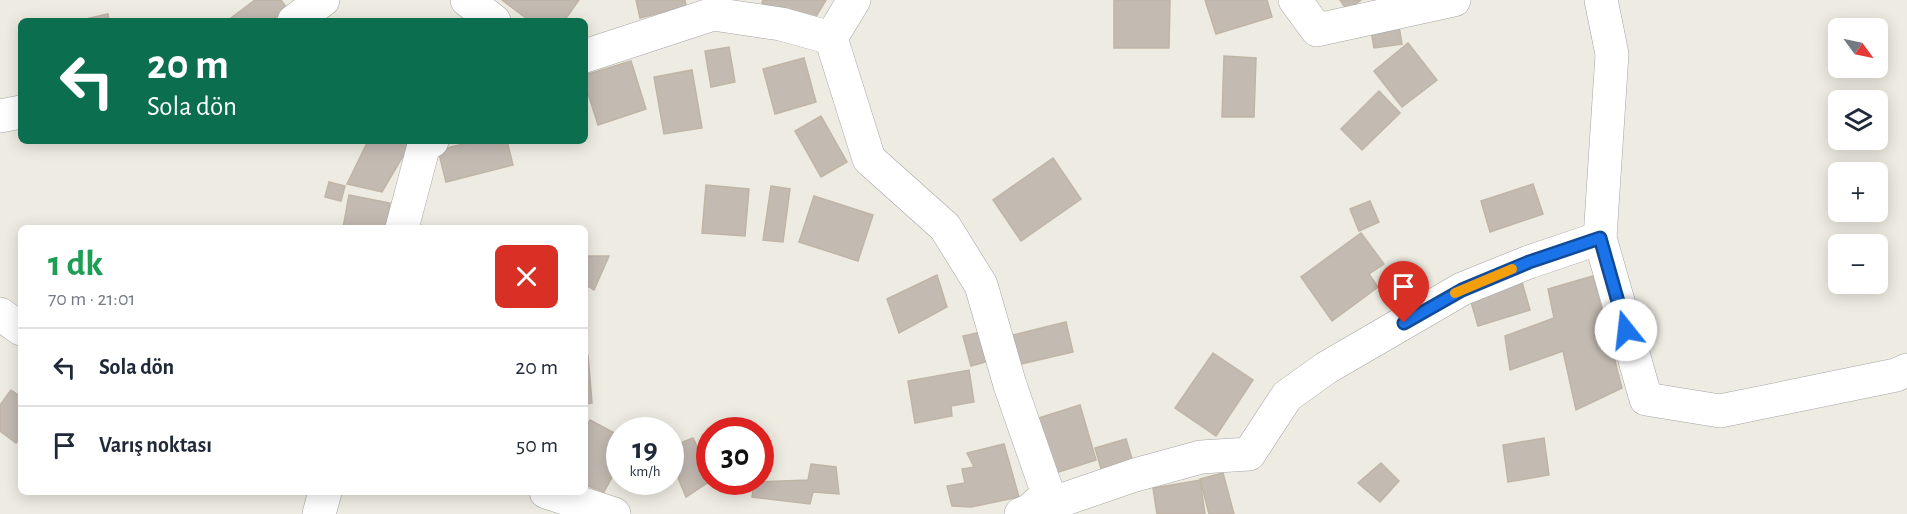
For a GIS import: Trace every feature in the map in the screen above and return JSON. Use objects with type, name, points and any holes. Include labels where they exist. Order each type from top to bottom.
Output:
[{"type":"street","points":[[298,18],[323,0]]},
{"type":"street","points":[[467,0],[490,18]]},
{"type":"street","points":[[854,0],[831,38],[869,159],[945,227],[981,285],[1010,385],[1048,494],[1028,512]]},
{"type":"street","points":[[1295,0],[1317,30],[1454,0]]},
{"type":"street","points":[[1601,0],[1612,54],[1600,238],[1646,399],[1720,411],[1896,375],[1907,370]]},
{"type":"street","points":[[588,55],[713,14],[781,24],[831,38]]},
{"type":"street","points":[[0,116],[18,113]]},
{"type":"street","points":[[403,225],[426,144]]},
{"type":"street","points":[[1028,512],[1135,475],[1201,458],[1249,454],[1287,396],[1326,368],[1462,290],[1529,262],[1600,238]]},
{"type":"street","points":[[0,314],[18,327]]},
{"type":"street","points":[[319,514],[324,495]]},
{"type":"street","points":[[555,495],[614,514]]},
{"type":"building","points":[[255,0],[281,0],[287,8],[275,18],[231,18]]},
{"type":"building","points":[[502,0],[579,0],[566,18],[526,18]]},
{"type":"building","points":[[636,0],[685,0],[686,6],[640,18]]},
{"type":"building","points":[[763,0],[826,0],[808,30],[762,3]]},
{"type":"building","points":[[1114,0],[1170,0],[1169,48],[1114,48]]},
{"type":"building","points":[[1205,0],[1267,0],[1272,17],[1216,34]]},
{"type":"building","points":[[1340,0],[1361,0],[1347,10]]},
{"type":"building","points":[[108,14],[109,18],[90,18]]},
{"type":"building","points":[[1398,20],[1402,44],[1374,48],[1370,25]]},
{"type":"building","points":[[1408,43],[1437,80],[1402,107],[1374,71]]},
{"type":"building","points":[[729,47],[735,82],[711,87],[705,51]]},
{"type":"building","points":[[1224,56],[1256,58],[1254,117],[1222,117]]},
{"type":"building","points":[[804,58],[816,102],[775,114],[763,69]]},
{"type":"building","points":[[631,61],[646,109],[598,125],[588,93],[588,74]]},
{"type":"building","points":[[692,70],[702,128],[664,134],[654,77]]},
{"type":"building","points":[[1379,91],[1400,113],[1362,150],[1341,129]]},
{"type":"building","points":[[821,116],[847,162],[821,177],[795,131]]},
{"type":"building","points":[[367,144],[410,144],[382,192],[347,184]]},
{"type":"building","points":[[463,144],[508,144],[513,165],[446,182],[438,150]]},
{"type":"building","points":[[1053,158],[1081,199],[1021,241],[993,200]]},
{"type":"building","points":[[329,182],[345,186],[341,201],[325,197]]},
{"type":"building","points":[[1533,184],[1543,214],[1490,232],[1481,201]]},
{"type":"building","points":[[706,185],[749,189],[745,236],[702,233]]},
{"type":"building","points":[[771,186],[790,189],[783,242],[763,240]]},
{"type":"building","points":[[349,195],[390,203],[386,225],[344,225]]},
{"type":"building","points":[[814,196],[873,215],[858,261],[799,242]]},
{"type":"building","points":[[1370,201],[1379,222],[1359,231],[1350,209]]},
{"type":"building","points":[[1361,233],[1384,264],[1369,274],[1378,287],[1332,321],[1301,277]]},
{"type":"building","points":[[588,256],[609,256],[594,290],[588,286]]},
{"type":"building","points":[[1519,272],[1530,310],[1478,326],[1467,288]]},
{"type":"building","points":[[937,275],[947,307],[899,333],[887,299]]},
{"type":"building","points":[[1593,276],[1622,388],[1576,410],[1563,351],[1510,370],[1505,336],[1554,318],[1548,289]]},
{"type":"building","points":[[1066,322],[1073,352],[1021,364],[1013,335]]},
{"type":"building","points":[[985,331],[996,359],[971,366],[963,336]]},
{"type":"building","points":[[1213,353],[1253,380],[1216,436],[1175,408]]},
{"type":"building","points":[[588,355],[592,403],[588,404]]},
{"type":"building","points":[[969,370],[974,402],[951,406],[952,416],[915,423],[908,381]]},
{"type":"building","points":[[11,390],[18,395],[18,441],[16,443],[0,431],[0,405]]},
{"type":"building","points":[[1080,405],[1096,460],[1046,476],[1029,421]]},
{"type":"building","points":[[590,420],[606,429],[606,488],[604,492],[588,486],[588,423]]},
{"type":"building","points":[[693,438],[696,444],[696,490],[686,497],[684,492],[684,442]]},
{"type":"building","points":[[1544,438],[1549,475],[1508,482],[1503,445]]},
{"type":"building","points":[[1126,439],[1133,462],[1102,472],[1095,448]]},
{"type":"building","points":[[1004,444],[1019,497],[971,507],[952,506],[947,486],[965,483],[962,469],[974,467],[967,453]]},
{"type":"building","points":[[1381,463],[1399,481],[1380,502],[1358,483]]},
{"type":"building","points":[[811,464],[836,467],[839,494],[813,492],[810,504],[752,497],[752,495],[774,495],[774,481],[808,480]]},
{"type":"building","points":[[1223,473],[1234,514],[1209,514],[1200,479]]},
{"type":"building","points":[[1200,480],[1205,514],[1157,514],[1153,488]]},
{"type":"slow traffic","points":[[1455,293],[1512,269]]},
{"type":"route","points":[[1404,323],[1462,290],[1529,262],[1600,238],[1626,330]]}]
